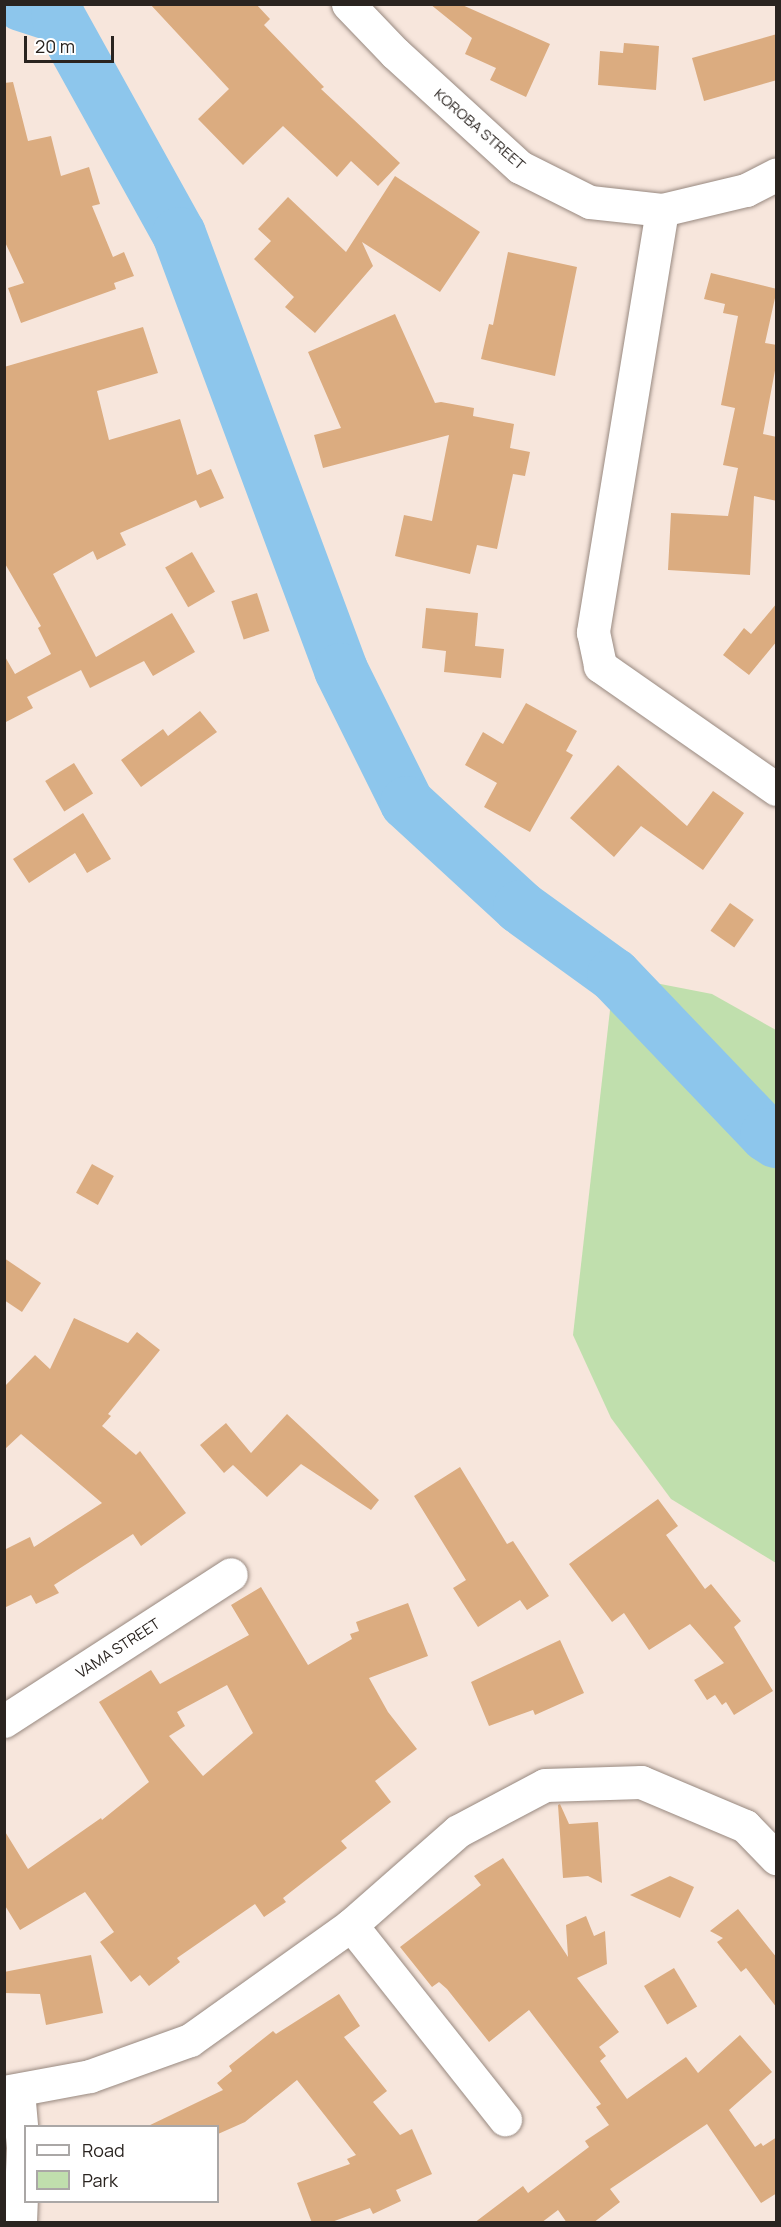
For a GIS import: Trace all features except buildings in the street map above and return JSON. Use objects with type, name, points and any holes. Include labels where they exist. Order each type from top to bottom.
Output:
[{"type":"street","name":"KOROBA STREET","points":[[348,4],[395,53],[520,167],[590,202],[662,210],[746,190],[777,175]]},
{"type":"street","points":[[662,210],[592,632],[600,666],[777,789]]},
{"type":"street","name":"VAMA STREET","points":[[4,1721],[231,1574]]},
{"type":"street","points":[[20,2223],[23,2147],[11,2092],[90,2076],[190,2040],[351,1926],[458,1831],[545,1785],[641,1782],[745,1826],[777,1858]]},
{"type":"street","points":[[351,1926],[505,2119]]},
{"type":"green space","points":[[614,975],[712,994],[776,1030],[776,1563],[671,1499],[611,1418],[573,1335]]},
{"type":"waterway","points":[[21,4],[58,16],[179,234],[341,670],[407,803],[520,907],[614,975],[767,1135],[776,1141]]}]
